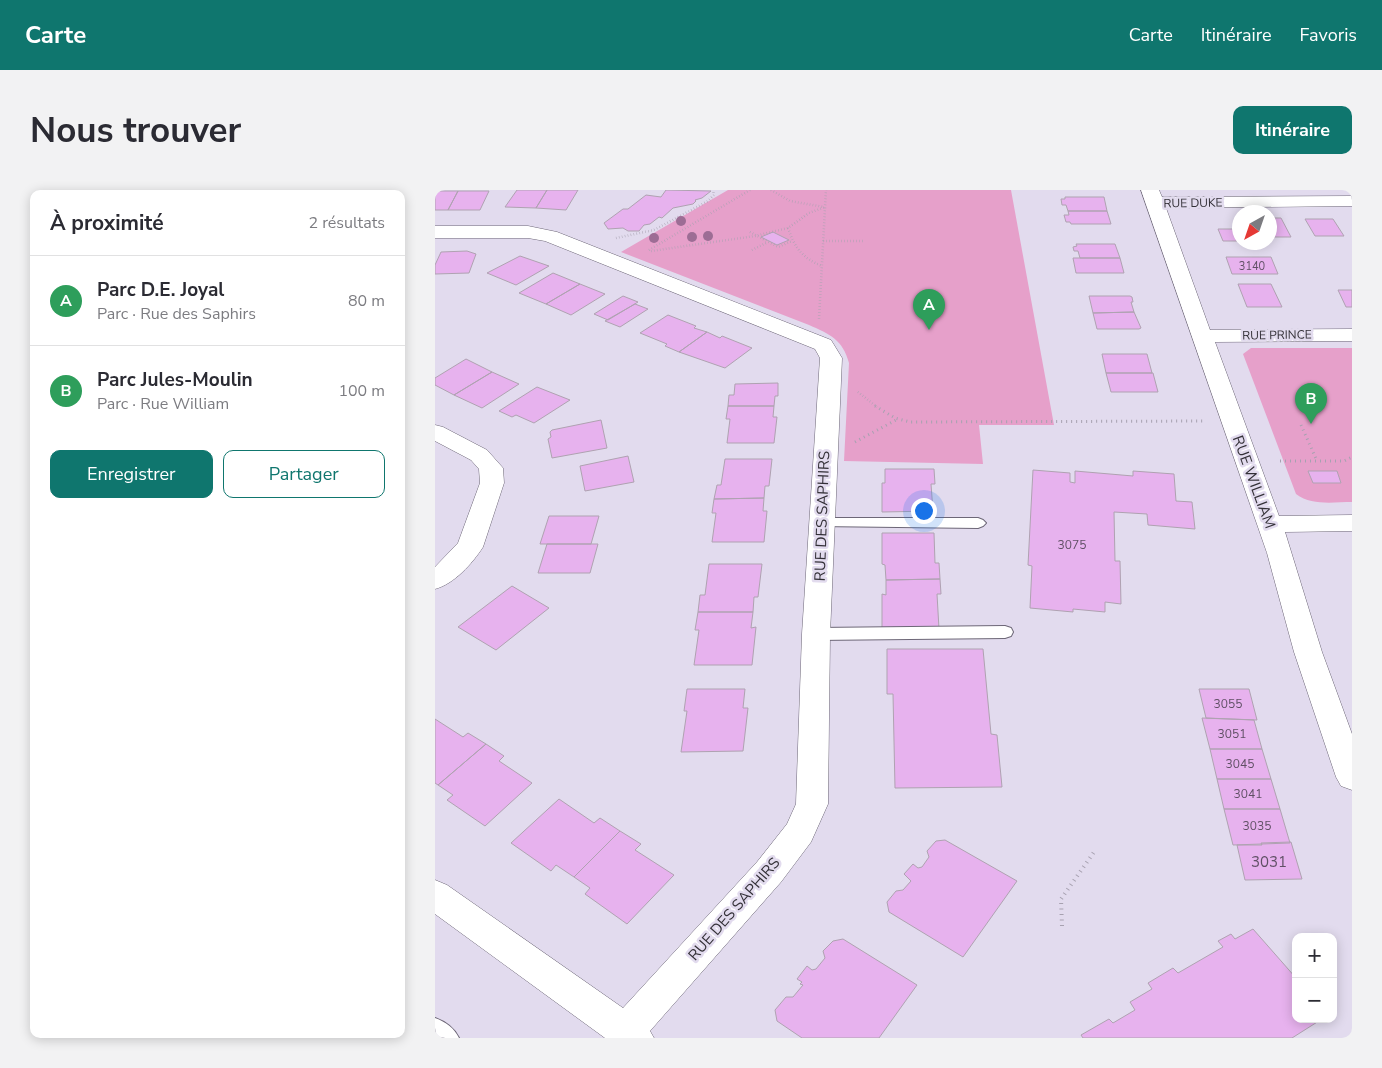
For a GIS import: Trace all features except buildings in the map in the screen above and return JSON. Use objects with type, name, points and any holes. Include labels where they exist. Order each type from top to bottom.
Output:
[{"type":"street","name":"RUE DUKE","points":[[1152,197],[1352,201]]},
{"type":"street","name":"RUE WILLIAM","points":[[1152,197],[1281,558],[1309,652],[1352,777]]},
{"type":"street","name":"RUE DES SAPHIRS","points":[[435,232],[528,232],[550,236],[823,345],[831,358],[824,459],[823,522],[816,634],[812,804],[800,832],[769,872],[630,1034]]},
{"type":"street","name":"RUE PRINCE","points":[[1203,336],[1352,335]]},
{"type":"street","points":[[435,432],[479,455],[491,468],[492,483],[470,547],[445,573],[435,580]]},
{"type":"street","points":[[1269,524],[1352,523]]},
{"type":"street","points":[[435,895],[630,1034]]},
{"type":"lane","points":[[823,522],[978,523]]},
{"type":"lane","points":[[816,634],[1005,632]]},
{"type":"lane","points":[[435,1028],[448,1038]]},
{"type":"path","points":[[589,251],[618,236],[655,230],[708,201],[714,195],[713,190]]},
{"type":"path","points":[[750,190],[647,252],[755,236],[788,228],[809,213],[825,207]]},
{"type":"path","points":[[771,190],[779,197],[799,204],[825,207]]},
{"type":"path","points":[[819,313],[826,190]]},
{"type":"path","points":[[788,228],[795,251],[809,262],[822,266]]},
{"type":"path","points":[[750,232],[778,247],[792,240]]},
{"type":"path","points":[[823,241],[864,242]]},
{"type":"path","points":[[752,250],[768,242]]},
{"type":"path","points":[[882,412],[897,420],[910,422],[1207,421]]},
{"type":"path","points":[[824,459],[897,420]]},
{"type":"path","points":[[1301,424],[1317,461]]},
{"type":"path","points":[[1280,462],[1344,461],[1352,457]]},
{"type":"path","points":[[1062,926],[1061,899],[1093,852]]},
{"type":"shaded area","points":[[728,190],[1011,190],[1054,425],[979,425],[983,464],[844,461],[849,363],[843,349],[835,339],[809,325],[621,252]]},
{"type":"shaded area","points":[[1251,348],[1352,348],[1352,502],[1316,502],[1296,494],[1243,354]]},
{"type":"place","name":"Parc D.E. Joyal","points":[[929,330]]},
{"type":"place","name":"Parc Jules-Moulin","points":[[1311,424]]}]
